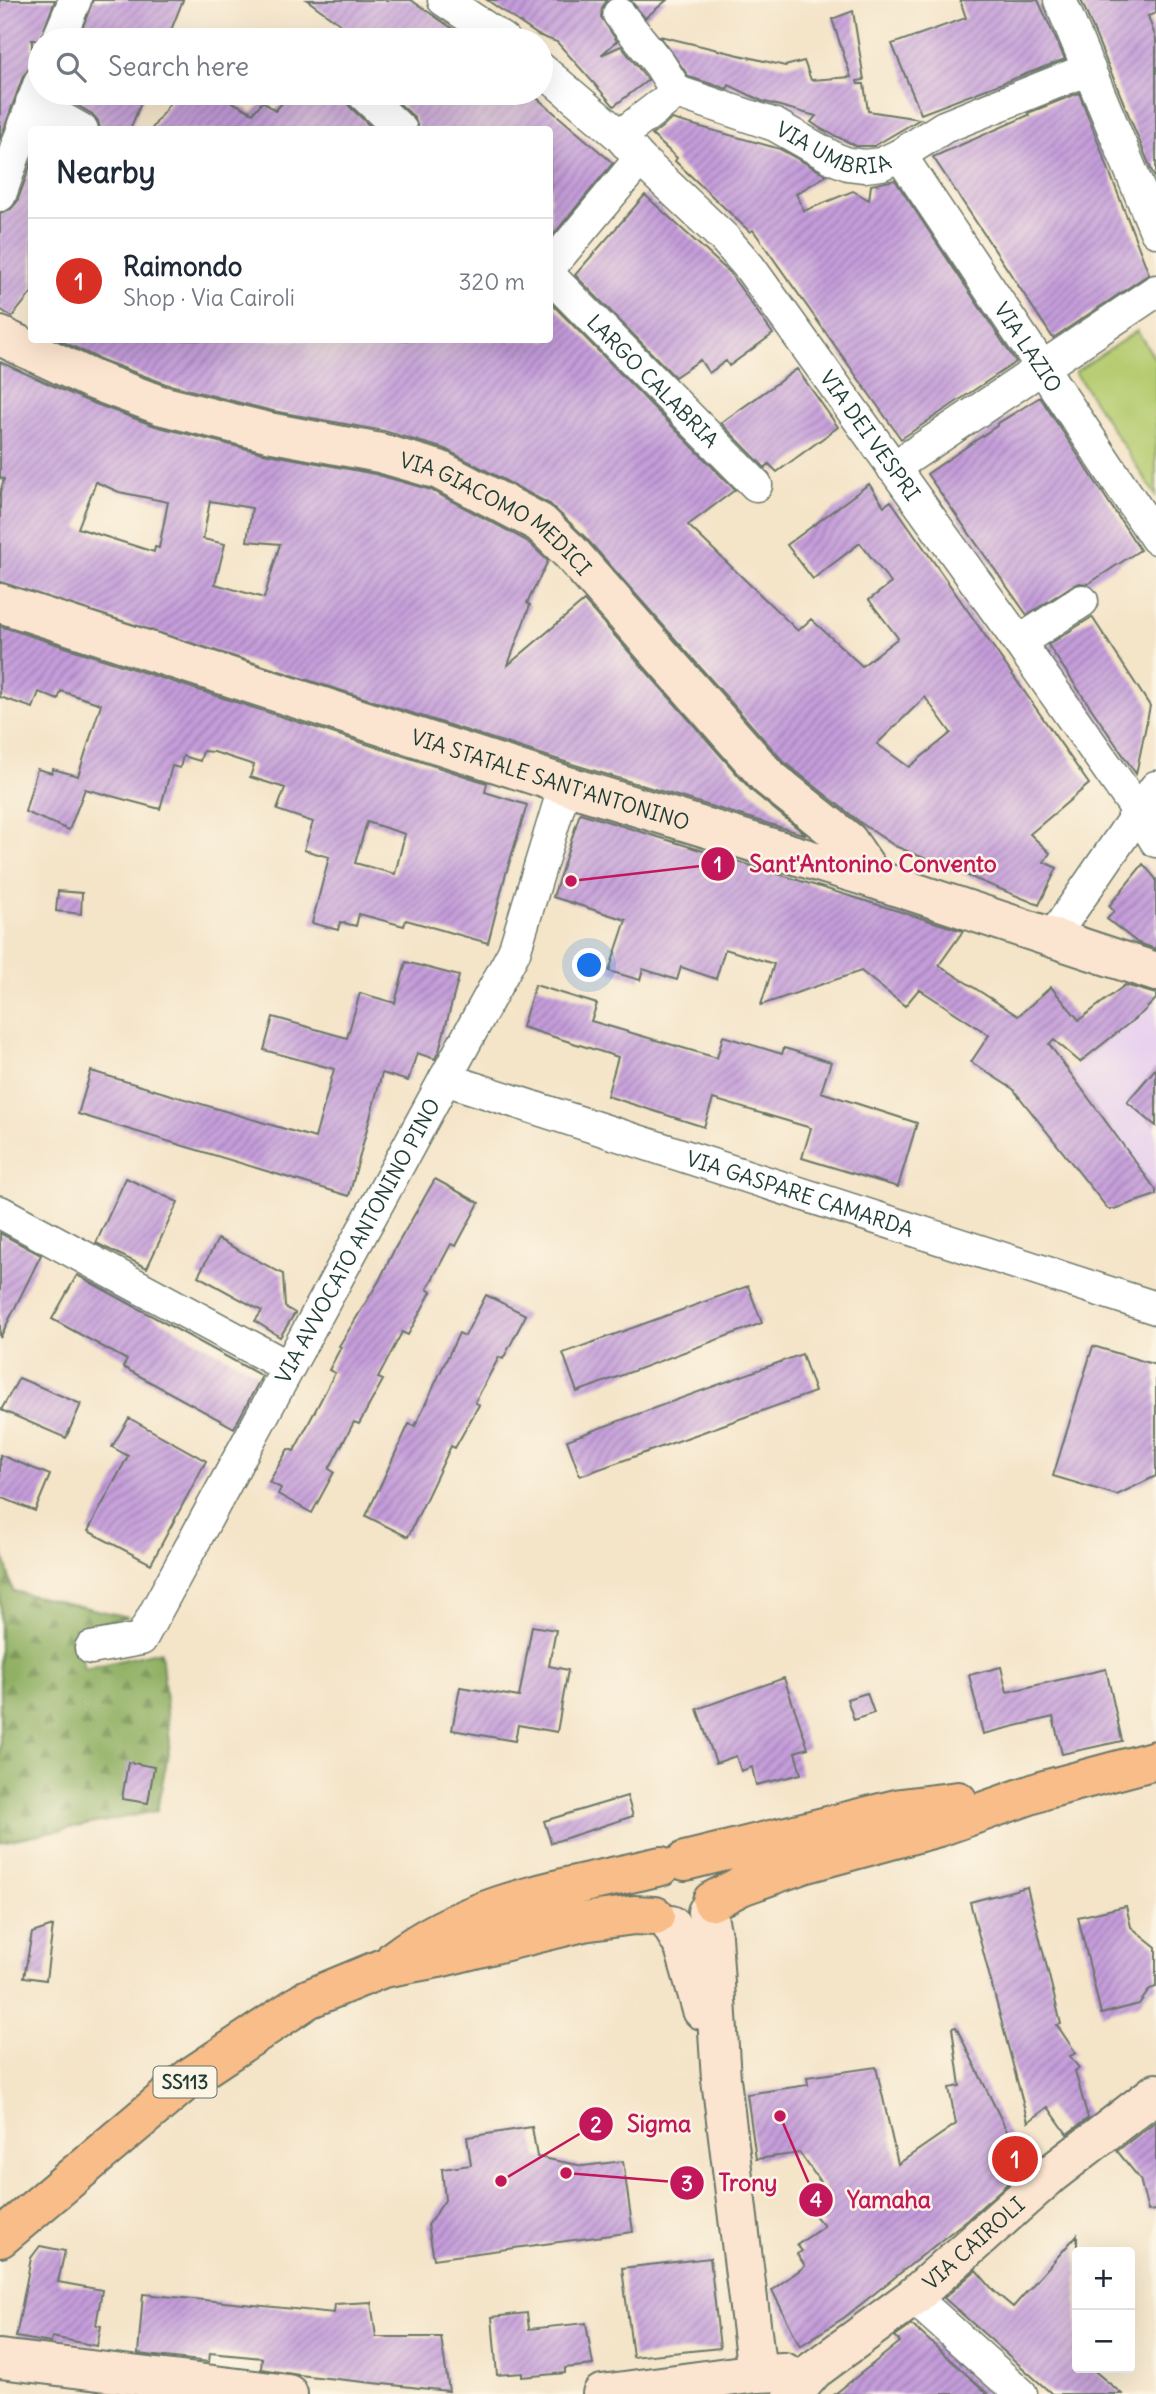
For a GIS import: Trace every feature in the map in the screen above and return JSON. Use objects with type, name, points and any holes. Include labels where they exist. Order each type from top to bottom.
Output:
[{"type":"main road","points":[[383,1968],[438,1958],[583,1922],[634,1915],[691,1925],[710,1907],[741,1886],[803,1864],[939,1827],[1044,1790],[1156,1760]]},
{"type":"main road","points":[[383,1968],[421,1939],[455,1922],[525,1897],[901,1808],[1044,1790]]},
{"type":"main road","points":[[663,1920],[649,1906],[647,1891],[651,1876],[673,1863],[701,1867],[713,1888],[710,1907]]},
{"type":"main road","name":"SS113","points":[[5,2234],[204,2068],[308,1998],[383,1968]]},
{"type":"street","points":[[63,28],[75,0]]},
{"type":"street","points":[[444,0],[486,28]]},
{"type":"street","points":[[1060,0],[1156,231]]},
{"type":"street","points":[[553,263],[630,148],[677,92],[660,65],[619,14]]},
{"type":"street","name":"VIA UMBRIA","points":[[677,92],[775,125],[848,164],[881,164],[944,127],[1089,69]]},
{"type":"street","name":"VIA DEI VESPRI","points":[[553,80],[630,148],[724,239],[750,268],[1019,642],[1147,799],[1156,841]]},
{"type":"street","points":[[0,195],[31,105]]},
{"type":"street","points":[[52,105],[77,126]]},
{"type":"street","points":[[375,105],[397,126]]},
{"type":"street","name":"VIA LAZIO","points":[[900,155],[1156,538]]},
{"type":"street","name":"LARGO CALABRIA","points":[[553,279],[756,485]]},
{"type":"street","points":[[893,468],[1156,291]]},
{"type":"street","name":"VIA GIACOMO MEDICI","points":[[0,336],[93,380],[160,405],[268,432],[380,453],[439,470],[540,523],[570,552],[768,777],[848,841],[874,879]]},
{"type":"street","points":[[1019,642],[1083,601]]},
{"type":"street","name":"VIA STATALE SANT'ANTONINO","points":[[0,603],[565,785],[874,879],[1148,969]]},
{"type":"street","name":"VIA AVVOCATO ANTONINO PINO","points":[[91,1648],[141,1639],[514,952],[565,785]]},
{"type":"street","points":[[1052,939],[1147,799]]},
{"type":"street","name":"VIA GASPARE CAMARDA","points":[[445,1079],[1156,1308]]},
{"type":"street","points":[[0,1212],[288,1367]]},
{"type":"street","points":[[710,1907],[721,2079],[757,2373]]},
{"type":"street","points":[[663,1920],[684,1947],[721,2079]]},
{"type":"street","name":"VIA CAIROLI","points":[[803,2382],[913,2297],[1051,2174],[1156,2093]]},
{"type":"street","points":[[913,2297],[1021,2394]]},
{"type":"street","points":[[0,2359],[288,2394]]},
{"type":"street","points":[[602,2394],[757,2373],[803,2382]]},
{"type":"shaded area","points":[[1156,999],[1156,1190],[1069,1071]]},
{"type":"green space","points":[[1137,331],[1156,360],[1156,496],[1075,372]]},
{"type":"green space","points":[[0,1541],[13,1591],[128,1617],[75,1628],[84,1669],[161,1651],[170,1743],[157,1811],[0,1842]]},
{"type":"building","points":[[0,0],[55,0],[44,28],[28,28],[28,70],[23,76],[0,140]]},
{"type":"building","points":[[93,0],[183,0],[172,28],[82,28]]},
{"type":"building","points":[[307,0],[411,0],[452,28],[346,28]]},
{"type":"building","points":[[487,0],[607,0],[601,17],[617,41],[601,55],[621,46],[648,80],[614,106],[553,41],[553,28],[528,28]]},
{"type":"building","points":[[630,0],[667,0],[645,18]]},
{"type":"building","points":[[960,0],[1038,0],[1065,59],[921,114],[892,44],[966,18]]},
{"type":"building","points":[[1081,0],[1156,0],[1156,13],[1148,16],[1156,39],[1156,181]]},
{"type":"building","points":[[853,11],[864,80],[857,81],[858,84],[864,84],[868,111],[920,119],[874,146],[856,146],[821,129],[811,122],[816,116],[762,101],[729,85],[727,89],[689,77],[660,36],[785,66],[804,61],[811,80],[851,77],[832,19]]},
{"type":"building","points":[[1079,93],[1149,274],[1053,338],[933,157],[1029,115],[1028,113]]},
{"type":"building","points":[[77,105],[140,105],[132,126],[99,126],[92,114]]},
{"type":"building","points":[[169,105],[238,105],[253,113],[260,105],[268,105],[275,111],[280,105],[349,105],[370,126],[154,126]]},
{"type":"building","points":[[401,105],[545,105],[613,163],[553,235],[553,126],[417,126],[414,117]]},
{"type":"building","points":[[672,119],[780,149],[827,175],[796,194],[804,211],[853,191],[869,200],[871,185],[895,180],[1016,362],[901,439],[753,230],[750,232],[675,161],[677,158],[652,135]]},
{"type":"building","points":[[28,172],[28,297],[12,317],[0,309],[0,213],[11,209],[17,202]]},
{"type":"building","points":[[645,195],[729,272],[773,334],[729,366],[726,361],[709,373],[700,360],[675,377],[575,275]]},
{"type":"building","points":[[553,305],[735,490],[688,525],[798,631],[811,619],[862,666],[898,638],[869,600],[891,583],[860,543],[813,579],[787,545],[869,484],[884,506],[891,501],[1089,784],[1030,834],[1050,853],[1044,862],[1057,868],[1039,905],[895,846],[861,823],[783,761],[586,538],[550,504],[445,449],[384,431],[273,411],[166,384],[65,343],[553,343]],"holes":[[[925,697],[951,733],[909,767],[877,744]]]},
{"type":"building","points":[[0,362],[85,400],[155,426],[263,453],[375,474],[431,490],[527,541],[548,561],[527,603],[530,605],[508,665],[584,601],[752,791],[806,835],[572,764],[0,582],[0,493],[4,479],[0,478]],"holes":[[[96,482],[119,492],[168,502],[159,548],[155,547],[154,552],[78,528]],[[210,501],[252,508],[247,541],[280,544],[264,598],[215,584],[225,544],[203,539]]]},
{"type":"building","points":[[797,369],[838,427],[777,472],[769,464],[765,468],[721,423]]},
{"type":"building","points":[[1040,397],[1140,550],[1088,584],[1072,586],[1027,615],[927,474]]},
{"type":"building","points":[[1092,617],[1150,706],[1136,774],[1048,645]]},
{"type":"building","points":[[0,626],[487,783],[485,792],[527,805],[488,943],[406,920],[404,926],[359,914],[356,926],[340,922],[338,930],[312,923],[329,857],[304,850],[313,822],[277,810],[285,788],[250,777],[254,765],[214,752],[203,751],[200,761],[183,756],[180,768],[172,766],[160,809],[85,789],[69,830],[25,812],[37,769],[52,773],[53,769],[78,776],[101,704],[61,691],[58,700],[39,692],[33,708],[0,697]],"holes":[[[367,822],[405,834],[395,874],[355,863]]]},
{"type":"building","points":[[580,813],[963,931],[939,965],[1018,1016],[1051,987],[1079,1020],[1125,985],[1156,994],[1156,999],[1142,1013],[1080,1062],[1054,1040],[1049,1044],[1156,1190],[1156,1195],[1108,1209],[1013,1089],[971,1062],[989,1035],[919,989],[905,1006],[861,971],[761,1005],[774,964],[725,949],[716,979],[681,967],[677,980],[643,969],[640,980],[609,971],[626,920],[553,897]]},
{"type":"building","points":[[1143,864],[1156,879],[1156,949],[1138,943],[1107,919],[1114,911],[1109,906]]},
{"type":"building","points":[[58,891],[82,893],[81,914],[56,911]]},
{"type":"building","points":[[406,962],[459,976],[435,1059],[417,1053],[408,1081],[382,1073],[349,1196],[78,1114],[91,1071],[315,1138],[334,1069],[264,1050],[273,1017],[347,1038],[360,993],[395,1003]]},
{"type":"building","points":[[535,985],[597,1004],[591,1021],[717,1058],[723,1036],[782,1054],[784,1048],[831,1062],[821,1092],[917,1123],[898,1187],[802,1158],[811,1128],[713,1099],[704,1127],[607,1096],[618,1057],[522,1027]]},
{"type":"building","points":[[1156,1068],[1156,1126],[1127,1102]]},
{"type":"building","points":[[126,1178],[178,1202],[147,1268],[96,1243]]},
{"type":"building","points":[[435,1179],[479,1203],[456,1246],[451,1244],[427,1289],[431,1292],[408,1335],[402,1332],[378,1378],[383,1380],[359,1424],[354,1422],[329,1469],[334,1472],[312,1513],[278,1494],[281,1488],[269,1482],[288,1449],[294,1451],[335,1373],[329,1370],[341,1347],[339,1346],[379,1281]]},
{"type":"building","points":[[0,1233],[41,1255],[0,1338]]},
{"type":"building","points":[[218,1239],[283,1274],[285,1307],[295,1313],[280,1337],[255,1321],[262,1311],[198,1276]]},
{"type":"building","points":[[77,1275],[262,1376],[234,1428],[123,1367],[127,1360],[52,1319]]},
{"type":"building","points":[[748,1286],[762,1323],[577,1392],[563,1353]]},
{"type":"building","points":[[486,1295],[526,1315],[503,1359],[499,1357],[475,1402],[479,1405],[455,1448],[451,1446],[408,1537],[366,1516],[409,1424],[415,1426],[459,1333],[465,1336]]},
{"type":"building","points":[[1093,1346],[1156,1365],[1156,1476],[1117,1495],[1053,1476]]},
{"type":"building","points":[[802,1354],[815,1392],[580,1476],[567,1440]]},
{"type":"building","points":[[19,1378],[81,1404],[66,1438],[1,1410]]},
{"type":"building","points":[[129,1418],[206,1461],[151,1564],[88,1531],[128,1456],[112,1447]]},
{"type":"building","points":[[0,1455],[50,1475],[35,1511],[0,1497]]},
{"type":"building","points":[[532,1626],[556,1630],[549,1666],[568,1670],[557,1732],[518,1725],[515,1741],[452,1730],[460,1687],[519,1697]]},
{"type":"building","points":[[1001,1667],[1007,1692],[1106,1669],[1122,1741],[1062,1754],[1053,1717],[983,1734],[969,1675]]},
{"type":"building","points":[[784,1678],[808,1748],[795,1752],[801,1774],[756,1785],[752,1767],[741,1771],[736,1756],[716,1763],[697,1709]]},
{"type":"building","points":[[867,1693],[874,1713],[854,1720],[847,1699]]},
{"type":"building","points":[[128,1762],[154,1767],[148,1803],[122,1799]]},
{"type":"building","points":[[627,1796],[633,1816],[551,1843],[544,1821]]},
{"type":"building","points":[[1027,1887],[1061,2024],[1057,2025],[1076,2053],[1070,2056],[1079,2068],[1075,2071],[1088,2118],[1067,2134],[1048,2107],[1028,2122],[970,1902]]},
{"type":"building","points":[[1126,1906],[1131,1927],[1156,1947],[1156,1987],[1150,1989],[1139,2004],[1101,2014],[1078,1917]]},
{"type":"building","points":[[53,1926],[46,1980],[24,1977],[32,1933]]},
{"type":"building","points":[[956,2027],[1025,2168],[968,2219],[845,2317],[800,2346],[772,2290],[805,2266],[797,2254],[802,2251],[797,2245],[824,2226],[805,2204],[825,2189],[800,2153],[756,2159],[747,2094],[808,2085],[807,2077],[876,2067],[898,2164],[956,2124],[949,2088],[960,2086],[952,2028]]},
{"type":"building","points":[[1156,2121],[1156,2210],[1148,2211],[1140,2179],[1117,2151]]},
{"type":"building","points":[[532,2127],[537,2157],[583,2166],[623,2161],[633,2232],[434,2259],[428,2225],[445,2200],[442,2169],[471,2165],[467,2137]]},
{"type":"building","points":[[1077,2235],[1077,2247],[1072,2247],[1072,2373],[1097,2373],[1122,2394],[1052,2394],[944,2298],[976,2270],[994,2291],[1013,2307]]},
{"type":"building","points":[[40,2246],[65,2251],[58,2282],[102,2290],[96,2325],[101,2326],[97,2346],[52,2337],[51,2343],[16,2337],[31,2258]]},
{"type":"building","points":[[710,2258],[720,2348],[633,2357],[622,2268]]},
{"type":"building","points":[[143,2294],[334,2313],[335,2304],[371,2302],[376,2337],[441,2337],[449,2391],[261,2369],[262,2358],[210,2353],[209,2362],[138,2354]]},
{"type":"building","points":[[527,2313],[529,2329],[586,2323],[593,2365],[565,2368],[565,2373],[522,2377],[522,2373],[497,2375],[492,2317]]},
{"type":"building","points":[[912,2325],[988,2394],[835,2394],[900,2342],[895,2337]]},
{"type":"place","name":"Sant'Antonino Convento","points":[[571,881]]},
{"type":"place","name":"Yamaha","points":[[780,2116]]},
{"type":"place","name":"Raimondo","points":[[1015,2159]]},
{"type":"place","name":"Trony","points":[[566,2173]]},
{"type":"place","name":"Sigma","points":[[501,2181]]}]
